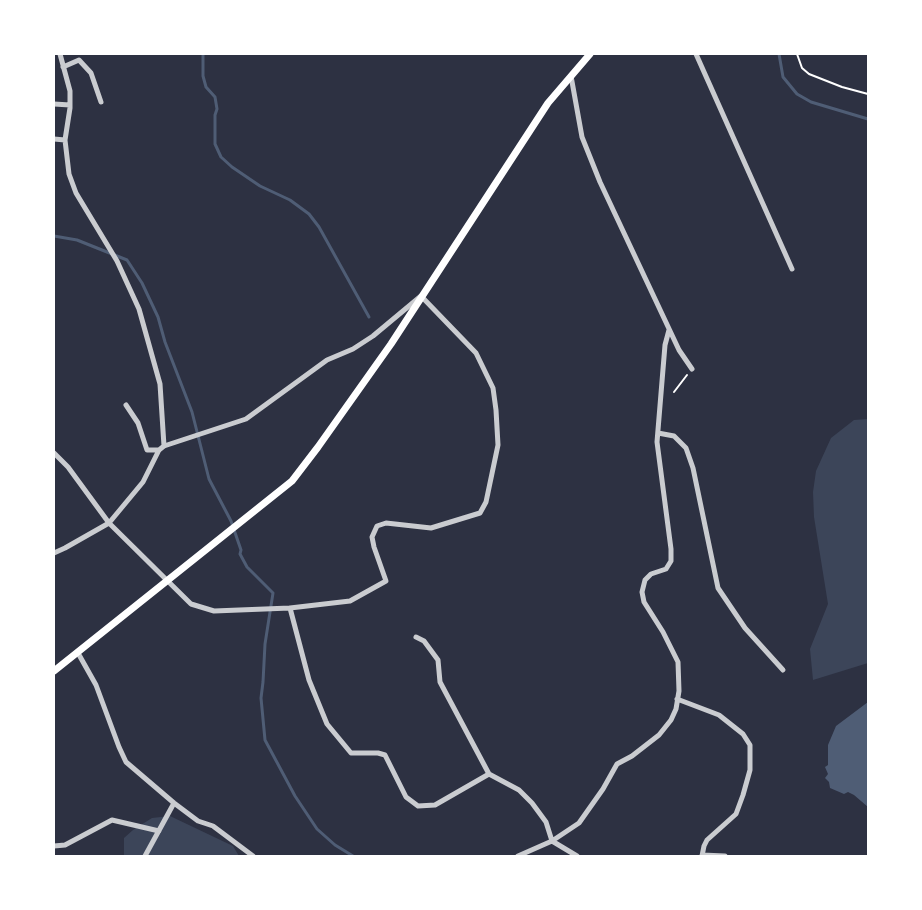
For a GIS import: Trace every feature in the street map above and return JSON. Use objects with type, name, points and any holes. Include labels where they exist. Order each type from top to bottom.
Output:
[{"type":"main road","points":[[54,671],[292,481],[391,344],[548,103],[590,54]]},
{"type":"street","points":[[60,54],[70,91],[65,140],[69,174],[76,193],[117,261],[139,309],[160,384],[164,446]]},
{"type":"street","points":[[696,54],[792,269]]},
{"type":"street","points":[[64,67],[79,60],[91,73],[101,102]]},
{"type":"street","points":[[570,76],[582,137],[600,182],[669,330],[679,350],[692,369]]},
{"type":"street","points":[[54,104],[70,105]]},
{"type":"street","points":[[54,139],[65,140]]},
{"type":"street","points":[[54,453],[68,467],[109,523],[191,604],[214,612],[290,608],[350,601],[386,582],[372,537],[377,526],[386,523],[431,528],[480,513],[486,502],[498,445],[496,410],[493,388],[476,352],[421,296],[373,336],[353,349],[327,360],[246,418],[164,446],[159,450],[143,482],[109,523],[54,553]]},
{"type":"street","points":[[518,856],[552,841],[579,823],[603,790],[617,764],[632,756],[652,740],[671,720],[678,691],[678,662],[663,632],[644,602],[642,592],[645,580],[651,574],[666,569],[671,561],[672,549],[658,442],[665,345],[669,330]]},
{"type":"street","points":[[126,405],[138,423],[147,450],[159,450]]},
{"type":"street","points":[[658,433],[674,436],[686,448],[693,468],[718,588],[744,628],[783,670]]},
{"type":"street","points":[[290,608],[309,680],[327,724],[351,753],[378,753],[385,755],[406,797],[418,806],[435,805],[489,774]]},
{"type":"street","points":[[416,637],[424,641],[438,660],[440,682],[489,774],[519,790],[532,803],[546,822],[552,841],[577,856]]},
{"type":"street","points":[[78,653],[96,686],[126,762],[198,821],[213,826],[253,856]]},
{"type":"street","points":[[677,699],[719,715],[743,734],[750,745],[750,770],[736,814],[707,840],[702,856],[725,856]]},
{"type":"street","points":[[145,856],[174,803]]},
{"type":"street","points":[[54,846],[65,845],[112,820],[159,831]]},
{"type":"path","points":[[797,54],[802,68],[809,74],[842,87],[868,94]]},
{"type":"path","points":[[674,392],[692,369]]},
{"type":"shaded area","points":[[868,419],[868,663],[813,680],[810,649],[828,604],[814,517],[813,492],[816,471],[831,438],[854,420]]},
{"type":"shaded area","points":[[868,702],[868,807],[848,792],[844,794],[830,788],[829,782],[825,778],[828,774],[825,767],[828,765],[828,745],[836,726]]},
{"type":"shaded area","points":[[170,816],[233,846],[239,856],[124,856],[124,838],[133,830],[152,818]]},
{"type":"waterway","points":[[203,54],[203,76],[206,87],[215,97],[217,109],[215,115],[215,144],[221,157],[260,186],[290,200],[309,214],[319,227],[369,317]]},
{"type":"waterway","points":[[779,54],[783,77],[797,94],[811,102],[868,119]]},
{"type":"waterway","points":[[54,236],[77,240],[127,260],[142,283],[158,317],[165,342],[192,412],[209,479],[231,521],[241,550],[240,554],[247,567],[273,593],[265,644],[261,698],[265,740],[295,796],[317,829],[335,845],[353,856]]}]
